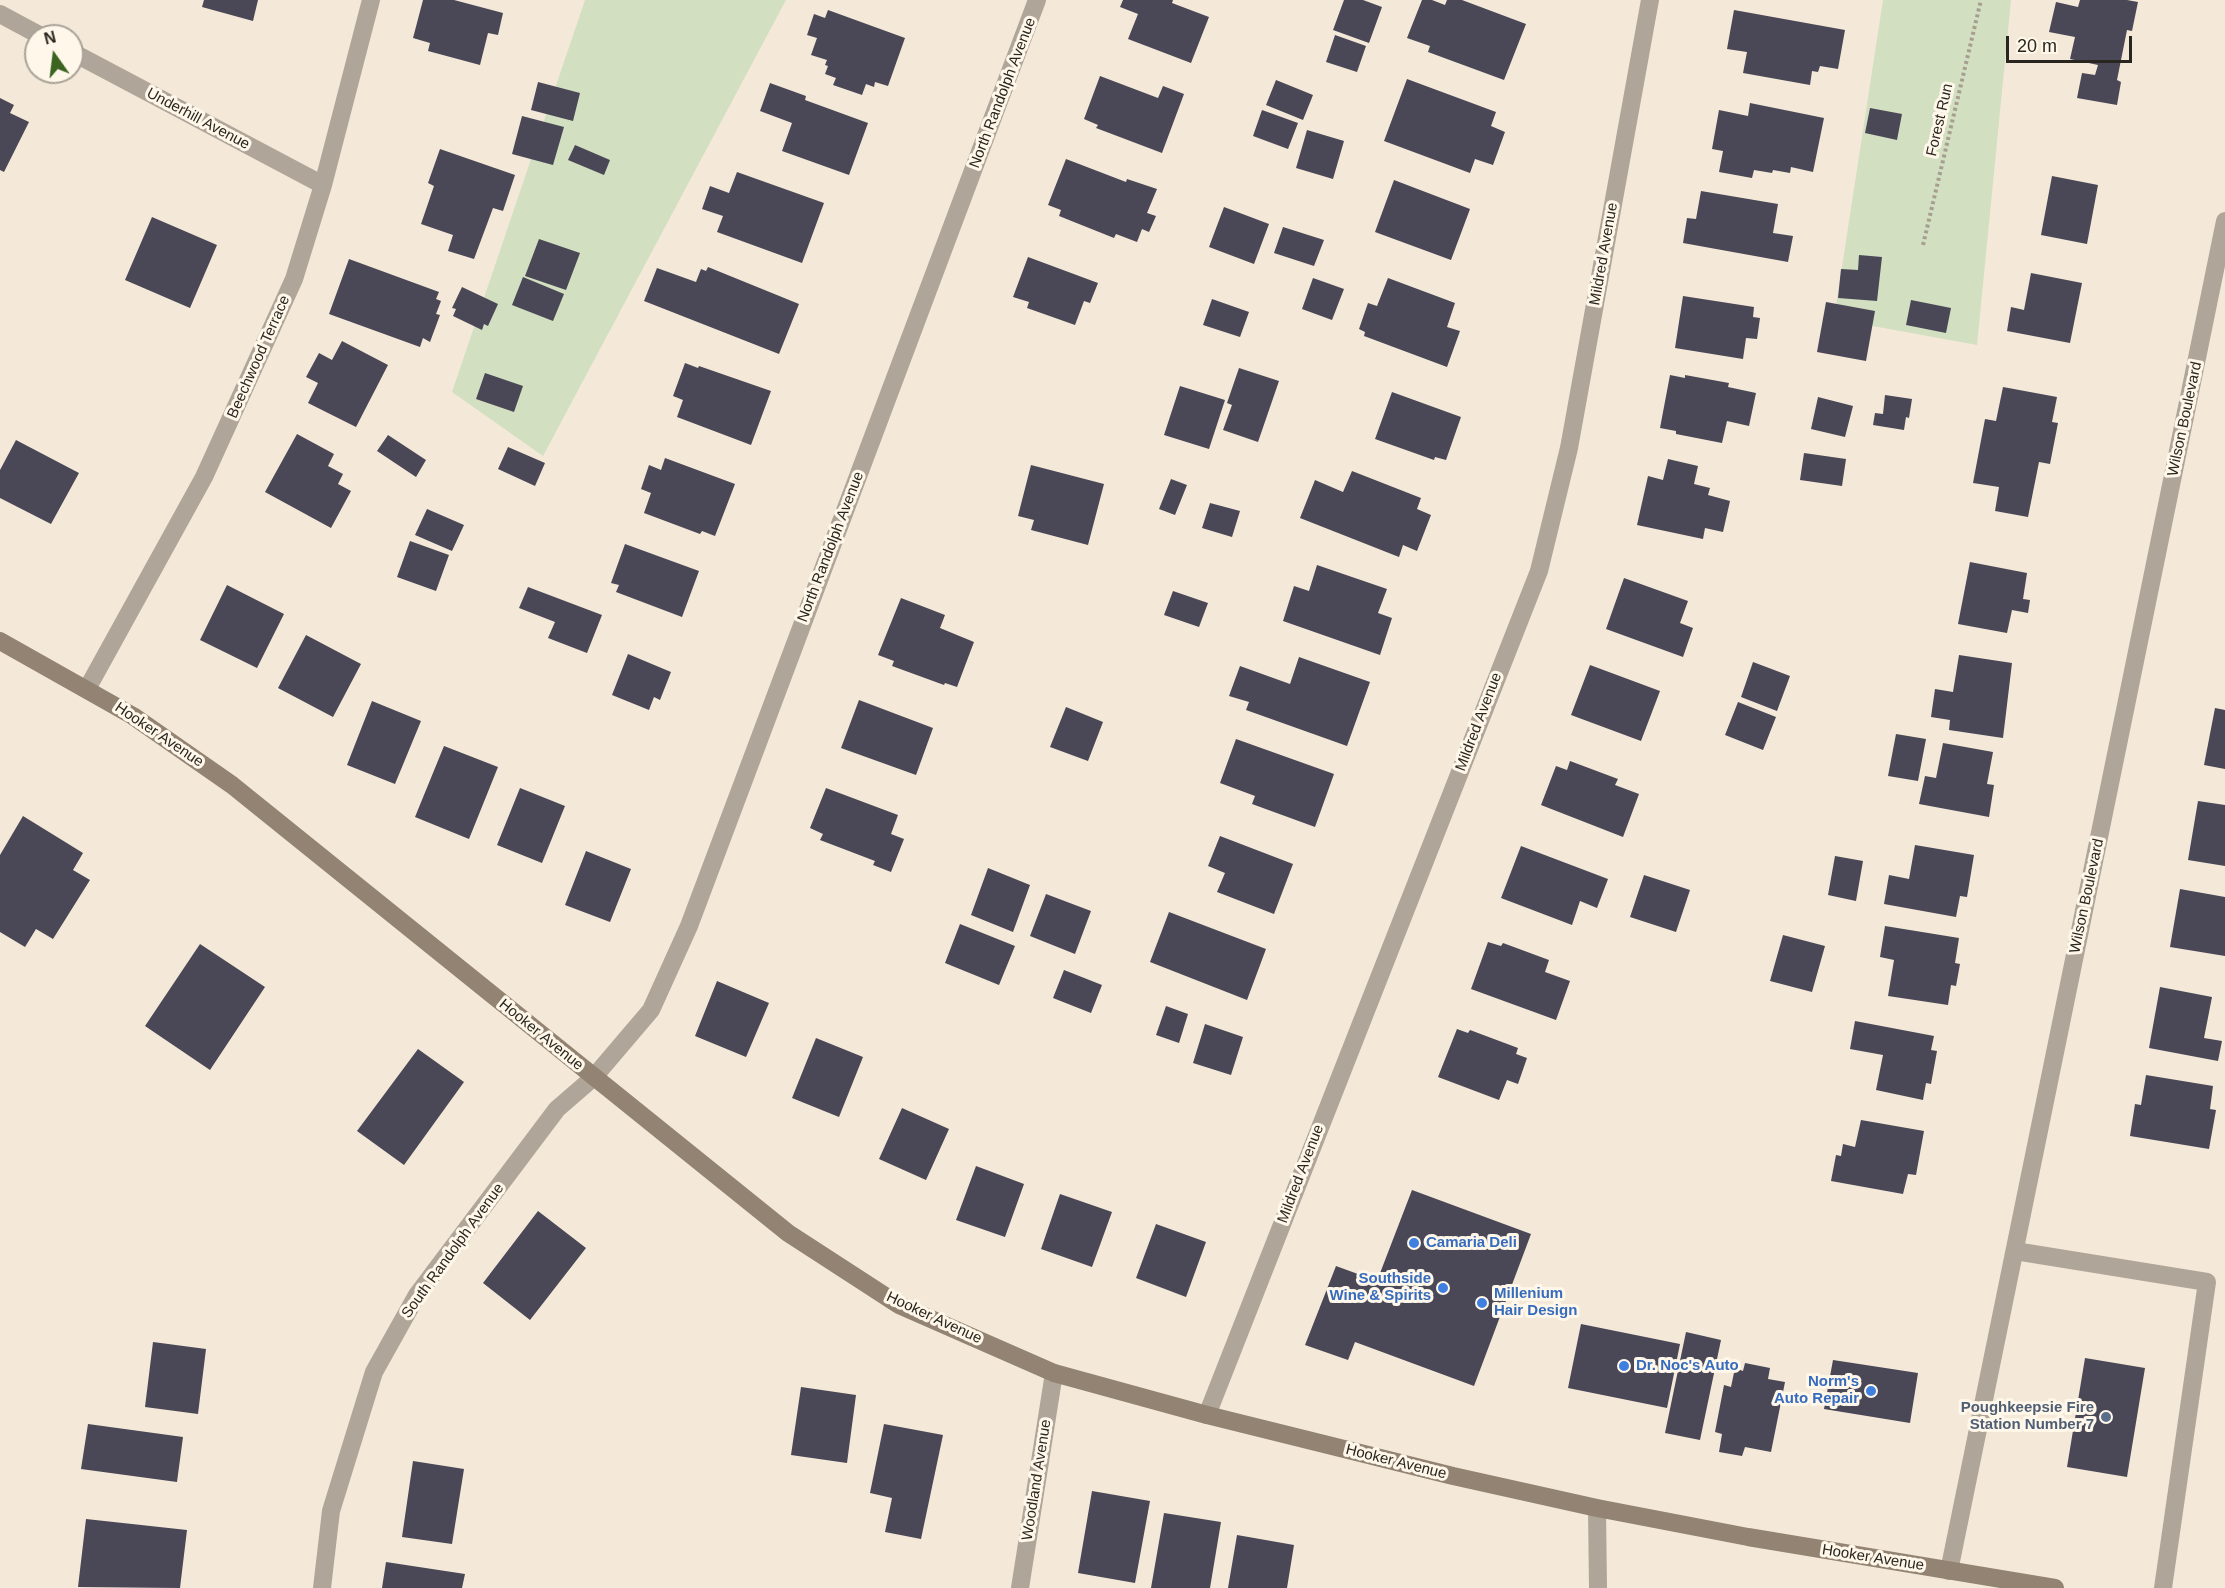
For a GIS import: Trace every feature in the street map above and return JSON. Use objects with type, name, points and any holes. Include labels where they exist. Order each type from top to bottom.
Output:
[{"type":"street","name":"Beechwood Terrace","points":[[87,689],[204,477],[294,279],[323,185],[371,0]]},
{"type":"street","name":"North Randolph Avenue","points":[[594,1077],[651,1010],[689,927],[1037,0]]},
{"type":"street","name":"Mildred Avenue","points":[[1207,1415],[1539,571],[1569,448],[1650,0]]},
{"type":"street","points":[[0,14],[24,27]]},
{"type":"street","name":"Underhill Avenue","points":[[84,58],[323,185]]},
{"type":"street","name":"Wilson Boulevard","points":[[1949,1570],[2225,220]]},
{"type":"street","name":"Hooker Avenue","points":[[0,641],[133,716],[232,785],[788,1233],[899,1305],[1054,1373],[1207,1415],[1453,1476],[1597,1508],[1748,1537],[2055,1588]]},
{"type":"street","name":"South Randolph Avenue","points":[[322,1588],[332,1511],[374,1372],[424,1286],[556,1109],[594,1077]]},
{"type":"street","points":[[2014,1251],[2208,1282],[2163,1588]]},
{"type":"street","name":"Woodland Avenue","points":[[1020,1588],[1054,1373]]},
{"type":"street","points":[[1597,1508],[1598,1588]]},
{"type":"path","name":"Forest Run","points":[[1923,245],[1981,0]]},
{"type":"green space","points":[[585,0],[786,0],[543,456],[452,392]]},
{"type":"green space","points":[[1883,0],[2011,0],[1977,345],[1834,319]]},
{"type":"building","points":[[204,0],[258,0],[253,21],[202,7]]},
{"type":"building","points":[[423,0],[454,0],[503,13],[498,35],[488,33],[480,65],[428,51],[430,43],[413,38]]},
{"type":"building","points":[[1123,0],[1173,0],[1172,3],[1209,17],[1191,63],[1128,39],[1138,14],[1120,7]]},
{"type":"building","points":[[1344,0],[1363,0],[1382,7],[1369,43],[1333,30]]},
{"type":"building","points":[[1422,0],[1432,0],[1445,5],[1447,0],[1462,0],[1526,24],[1504,80],[1428,52],[1430,46],[1407,38]]},
{"type":"building","points":[[2080,0],[2138,2],[2132,31],[2127,30],[2117,80],[2121,82],[2117,105],[2077,98],[2082,73],[2095,75],[2098,65],[2070,59],[2075,37],[2049,32],[2056,2],[2078,7]]},
{"type":"building","points":[[828,10],[905,38],[888,86],[875,82],[874,87],[866,84],[862,95],[833,85],[836,78],[825,74],[828,66],[825,65],[827,60],[811,55],[817,38],[807,35],[814,14],[825,18]]},
{"type":"building","points":[[1734,10],[1845,30],[1838,69],[1820,66],[1818,72],[1812,71],[1810,85],[1743,73],[1747,52],[1727,49]]},
{"type":"building","points":[[1335,35],[1366,46],[1357,72],[1326,62]]},
{"type":"building","points":[[1100,76],[1158,98],[1163,86],[1184,94],[1162,153],[1096,128],[1098,125],[1084,119]]},
{"type":"building","points":[[1407,79],[1496,112],[1491,126],[1505,132],[1493,165],[1475,159],[1470,173],[1384,141]]},
{"type":"building","points":[[1276,80],[1313,95],[1303,120],[1266,105]]},
{"type":"building","points":[[538,82],[580,93],[573,121],[531,110]]},
{"type":"building","points":[[770,83],[806,96],[805,100],[868,123],[849,175],[782,151],[792,123],[760,111]]},
{"type":"building","points":[[0,98],[14,105],[10,113],[29,122],[4,172],[0,170]]},
{"type":"building","points":[[1750,103],[1824,118],[1813,172],[1791,167],[1790,173],[1754,170],[1752,178],[1719,172],[1723,151],[1712,149],[1719,110],[1748,116]]},
{"type":"building","points":[[1870,108],[1902,114],[1897,140],[1865,133]]},
{"type":"building","points":[[1262,110],[1298,123],[1288,149],[1253,136]]},
{"type":"building","points":[[522,116],[564,127],[553,165],[512,154]]},
{"type":"building","points":[[1307,130],[1344,141],[1333,179],[1296,168]]},
{"type":"building","points":[[575,145],[610,160],[604,175],[568,160]]},
{"type":"building","points":[[440,149],[515,175],[503,211],[493,208],[474,259],[448,251],[453,235],[421,224],[434,186],[428,183]]},
{"type":"building","points":[[1066,159],[1126,182],[1127,179],[1157,189],[1147,213],[1156,216],[1149,232],[1142,229],[1137,242],[1116,234],[1114,238],[1059,216],[1061,210],[1048,205]]},
{"type":"building","points":[[737,172],[824,203],[802,263],[717,232],[723,216],[702,209],[710,186],[729,193]]},
{"type":"building","points":[[2052,176],[2098,185],[2087,244],[2041,235]]},
{"type":"building","points":[[1394,180],[1470,209],[1451,260],[1375,232]]},
{"type":"building","points":[[1701,191],[1778,204],[1773,233],[1793,236],[1788,262],[1683,243],[1687,218],[1696,219]]},
{"type":"building","points":[[1224,207],[1269,224],[1254,264],[1209,247]]},
{"type":"building","points":[[152,217],[217,245],[190,308],[125,280]]},
{"type":"building","points":[[1283,227],[1324,240],[1314,266],[1274,253]]},
{"type":"building","points":[[539,239],[580,253],[566,290],[525,276]]},
{"type":"building","points":[[1859,255],[1882,257],[1877,301],[1838,298],[1841,269],[1858,270]]},
{"type":"building","points":[[1028,257],[1098,283],[1090,303],[1084,301],[1075,325],[1027,308],[1029,302],[1013,297]]},
{"type":"building","points":[[349,259],[439,292],[436,299],[441,301],[436,314],[440,315],[430,342],[423,338],[420,347],[329,314]]},
{"type":"building","points":[[708,267],[799,304],[779,354],[644,301],[657,268],[696,282],[701,269],[706,271]]},
{"type":"building","points":[[2031,273],[2082,283],[2070,343],[2007,331],[2011,307],[2024,310]]},
{"type":"building","points":[[523,277],[564,294],[553,321],[512,305]]},
{"type":"building","points":[[1313,278],[1344,289],[1332,320],[1302,309]]},
{"type":"building","points":[[1388,278],[1455,303],[1447,327],[1460,331],[1447,367],[1364,336],[1365,332],[1359,329],[1368,303],[1377,306]]},
{"type":"building","points":[[462,287],[498,304],[488,326],[484,324],[482,330],[453,316],[456,309],[452,308]]},
{"type":"building","points":[[1683,296],[1754,307],[1753,317],[1760,318],[1757,339],[1746,338],[1743,359],[1675,348]]},
{"type":"building","points":[[1212,299],[1249,312],[1240,337],[1203,325]]},
{"type":"building","points":[[1911,300],[1951,308],[1946,333],[1906,325]]},
{"type":"building","points":[[1826,302],[1875,311],[1866,361],[1817,352]]},
{"type":"building","points":[[342,341],[388,365],[356,427],[308,403],[318,383],[306,377],[319,353],[332,360]]},
{"type":"building","points":[[685,363],[771,391],[751,445],[677,417],[683,400],[673,396]]},
{"type":"building","points":[[1239,368],[1279,381],[1258,442],[1223,430],[1232,405],[1227,403]]},
{"type":"building","points":[[485,373],[523,386],[514,412],[476,399]]},
{"type":"building","points":[[1670,375],[1685,378],[1685,375],[1729,383],[1728,387],[1756,393],[1749,426],[1727,421],[1722,443],[1676,434],[1676,431],[1660,428]]},
{"type":"building","points":[[1180,386],[1225,400],[1209,449],[1164,435]]},
{"type":"building","points":[[2003,387],[2057,397],[2052,422],[2058,423],[2050,464],[2039,462],[2028,517],[1995,511],[1999,487],[1973,483],[1985,419],[1996,421]]},
{"type":"building","points":[[1392,392],[1461,417],[1446,460],[1435,457],[1434,460],[1375,439]]},
{"type":"building","points":[[1885,395],[1912,399],[1909,418],[1906,417],[1904,430],[1873,425],[1875,413],[1883,414]]},
{"type":"building","points":[[1818,397],[1853,406],[1845,437],[1811,429]]},
{"type":"building","points":[[297,434],[334,454],[328,466],[343,474],[338,484],[351,491],[331,528],[265,492]]},
{"type":"building","points":[[388,435],[426,460],[416,477],[377,451]]},
{"type":"building","points":[[16,440],[79,473],[51,524],[0,498],[0,470]]},
{"type":"building","points":[[508,447],[545,463],[535,486],[498,469]]},
{"type":"building","points":[[1804,453],[1846,459],[1842,486],[1800,480]]},
{"type":"building","points":[[665,458],[735,484],[715,536],[702,531],[700,534],[644,513],[651,493],[641,489],[649,465],[661,470]]},
{"type":"building","points":[[1668,459],[1698,466],[1694,484],[1710,488],[1708,495],[1730,501],[1723,532],[1705,528],[1703,539],[1637,525],[1648,476],[1663,480]]},
{"type":"building","points":[[1031,465],[1104,484],[1088,545],[1031,530],[1034,520],[1018,516]]},
{"type":"building","points":[[1352,471],[1421,498],[1417,509],[1431,515],[1417,551],[1403,545],[1399,557],[1300,518],[1315,480],[1343,492]]},
{"type":"building","points":[[1171,479],[1187,485],[1175,515],[1159,509]]},
{"type":"building","points":[[1210,503],[1240,511],[1232,537],[1202,528]]},
{"type":"building","points":[[427,509],[464,525],[452,551],[415,535]]},
{"type":"building","points":[[410,541],[449,555],[436,591],[397,577]]},
{"type":"building","points":[[625,544],[699,571],[682,617],[616,592],[619,585],[611,583]]},
{"type":"building","points":[[1970,562],[2027,573],[2023,599],[2030,600],[2028,613],[2012,610],[2007,633],[1958,624]]},
{"type":"building","points":[[1317,565],[1387,589],[1378,613],[1392,618],[1380,655],[1283,621],[1294,586],[1309,591]]},
{"type":"building","points":[[1624,578],[1688,601],[1680,623],[1693,628],[1683,657],[1606,629]]},
{"type":"building","points":[[227,585],[284,614],[257,668],[200,640]]},
{"type":"building","points":[[528,587],[602,615],[587,653],[548,638],[555,622],[519,608]]},
{"type":"building","points":[[1173,591],[1208,603],[1199,627],[1164,615]]},
{"type":"building","points":[[901,598],[945,615],[940,628],[974,642],[957,687],[945,683],[944,685],[892,666],[894,661],[878,655]]},
{"type":"building","points":[[306,635],[361,664],[333,717],[278,688]]},
{"type":"building","points":[[628,654],[671,672],[660,700],[654,697],[649,710],[612,695]]},
{"type":"building","points":[[1959,655],[2012,663],[2003,738],[1949,730],[1950,720],[1931,717],[1935,689],[1953,692]]},
{"type":"building","points":[[1299,657],[1370,682],[1347,746],[1246,710],[1249,702],[1229,696],[1240,666],[1290,684]]},
{"type":"building","points":[[1753,662],[1790,676],[1777,711],[1741,697]]},
{"type":"building","points":[[1590,665],[1660,691],[1641,741],[1571,715]]},
{"type":"building","points":[[859,700],[933,728],[916,775],[841,748]]},
{"type":"building","points":[[372,701],[421,721],[395,784],[347,765]]},
{"type":"building","points":[[1738,702],[1776,717],[1763,750],[1725,735]]},
{"type":"building","points":[[1066,707],[1103,722],[1088,761],[1050,747]]},
{"type":"building","points":[[2215,708],[2225,710],[2225,769],[2204,765]]},
{"type":"building","points":[[1896,734],[1926,739],[1918,781],[1888,776]]},
{"type":"building","points":[[1236,739],[1334,774],[1315,827],[1252,804],[1255,796],[1220,783]]},
{"type":"building","points":[[1943,743],[1993,752],[1987,784],[1994,785],[1989,817],[1919,804],[1925,776],[1936,778]]},
{"type":"building","points":[[444,746],[498,767],[469,839],[415,817]]},
{"type":"building","points":[[1570,761],[1618,779],[1615,785],[1639,794],[1623,837],[1541,805],[1556,766],[1567,770]]},
{"type":"building","points":[[520,788],[565,806],[542,863],[497,845]]},
{"type":"building","points":[[826,788],[898,815],[891,834],[904,839],[891,872],[873,865],[875,861],[820,840],[823,834],[810,828]]},
{"type":"building","points":[[2198,801],[2225,805],[2225,866],[2188,860]]},
{"type":"building","points":[[23,816],[83,853],[73,870],[90,880],[53,939],[36,929],[25,947],[0,932],[0,855]]},
{"type":"building","points":[[1220,836],[1293,864],[1274,914],[1217,892],[1225,873],[1208,866]]},
{"type":"building","points":[[1915,845],[1974,855],[1967,897],[1960,896],[1956,917],[1884,904],[1889,875],[1909,879]]},
{"type":"building","points":[[1521,846],[1608,879],[1597,908],[1580,901],[1572,925],[1501,898]]},
{"type":"building","points":[[586,851],[631,869],[610,922],[565,905]]},
{"type":"building","points":[[1835,856],[1863,861],[1856,901],[1828,895]]},
{"type":"building","points":[[988,868],[1030,885],[1013,932],[971,915]]},
{"type":"building","points":[[1644,875],[1690,890],[1676,932],[1630,917]]},
{"type":"building","points":[[2180,889],[2225,897],[2225,956],[2170,947]]},
{"type":"building","points":[[1046,894],[1091,911],[1075,954],[1030,936]]},
{"type":"building","points":[[1169,912],[1266,949],[1247,1000],[1150,962]]},
{"type":"building","points":[[960,924],[1015,946],[999,985],[945,963]]},
{"type":"building","points":[[1885,926],[1959,938],[1955,963],[1960,964],[1956,986],[1951,985],[1948,1005],[1888,996],[1894,960],[1880,957]]},
{"type":"building","points":[[1783,935],[1825,946],[1812,992],[1770,981]]},
{"type":"building","points":[[1488,942],[1501,946],[1503,943],[1549,960],[1545,972],[1570,981],[1556,1020],[1471,989]]},
{"type":"building","points":[[200,944],[265,987],[210,1070],[145,1026]]},
{"type":"building","points":[[1064,970],[1102,985],[1091,1013],[1053,998]]},
{"type":"building","points":[[717,981],[769,1003],[746,1057],[695,1036]]},
{"type":"building","points":[[2160,987],[2212,997],[2204,1038],[2222,1041],[2218,1061],[2149,1048]]},
{"type":"building","points":[[1166,1006],[1188,1014],[1179,1043],[1156,1035]]},
{"type":"building","points":[[1855,1021],[1934,1036],[1931,1050],[1937,1051],[1931,1084],[1926,1083],[1923,1100],[1876,1090],[1883,1055],[1850,1049]]},
{"type":"building","points":[[1205,1024],[1243,1037],[1231,1075],[1193,1063]]},
{"type":"building","points":[[1457,1029],[1468,1033],[1470,1030],[1518,1048],[1516,1054],[1527,1058],[1518,1084],[1507,1080],[1499,1100],[1438,1077]]},
{"type":"building","points":[[816,1038],[863,1057],[839,1117],[792,1098]]},
{"type":"building","points":[[418,1049],[464,1082],[404,1165],[357,1131]]},
{"type":"building","points":[[2146,1075],[2213,1086],[2210,1109],[2216,1110],[2209,1149],[2130,1136],[2135,1104],[2141,1105]]},
{"type":"building","points":[[902,1108],[949,1129],[926,1180],[879,1159]]},
{"type":"building","points":[[1861,1120],[1924,1131],[1916,1175],[1908,1174],[1903,1194],[1831,1181],[1836,1155],[1841,1156],[1843,1144],[1855,1147]]},
{"type":"building","points":[[976,1166],[1024,1184],[1005,1237],[956,1220]]},
{"type":"building","points":[[1412,1190],[1531,1234],[1474,1386],[1355,1342],[1348,1360],[1305,1345],[1336,1266],[1377,1281]]},
{"type":"building","points":[[1060,1194],[1112,1212],[1092,1267],[1041,1249]]},
{"type":"building","points":[[538,1211],[586,1248],[530,1320],[483,1283]]},
{"type":"building","points":[[1156,1224],[1206,1242],[1186,1297],[1136,1278]]},
{"type":"building","name":"Dr. Noc's Auto","points":[[1581,1324],[1680,1344],[1667,1408],[1568,1388]]},
{"type":"building","points":[[1686,1332],[1721,1340],[1700,1440],[1665,1433]]},
{"type":"building","points":[[153,1342],[206,1349],[198,1414],[145,1407]]},
{"type":"building","name":"Poughkeepsie Fire Station Number 7","points":[[2085,1358],[2145,1368],[2127,1477],[2067,1467]]},
{"type":"building","name":"Norm's Auto Repair","points":[[1833,1360],[1918,1373],[1910,1423],[1824,1409]]},
{"type":"building","points":[[1745,1363],[1770,1368],[1768,1379],[1785,1382],[1771,1452],[1745,1447],[1742,1456],[1719,1452],[1722,1434],[1715,1432],[1724,1385],[1731,1387],[1735,1368],[1743,1371]]},
{"type":"building","points":[[801,1387],[856,1395],[847,1463],[791,1455]]},
{"type":"building","points":[[88,1424],[183,1437],[177,1482],[81,1469]]},
{"type":"building","points":[[884,1424],[943,1435],[921,1539],[885,1532],[892,1498],[870,1493]]},
{"type":"building","points":[[413,1461],[464,1469],[452,1544],[402,1537]]},
{"type":"building","points":[[1092,1491],[1150,1501],[1135,1583],[1078,1573]]},
{"type":"building","points":[[1164,1513],[1221,1522],[1210,1588],[1151,1588]]},
{"type":"building","points":[[86,1519],[187,1530],[180,1588],[78,1587]]},
{"type":"building","points":[[1237,1535],[1294,1545],[1287,1588],[1228,1588]]},
{"type":"building","points":[[386,1562],[465,1574],[462,1588],[382,1588]]},
{"type":"place","name":"Camaria Deli","points":[[1414,1243]]},
{"type":"place","name":"Southside Wine & Spirits","points":[[1443,1288]]},
{"type":"place","name":"Millenium Hair Design","points":[[1482,1303]]},
{"type":"place","name":"Dr. Noc's Auto","points":[[1624,1366]]},
{"type":"place","name":"Norm's Auto Repair","points":[[1871,1391]]},
{"type":"place","name":"Poughkeepsie Fire Station Number 7","points":[[2106,1417]]}]
